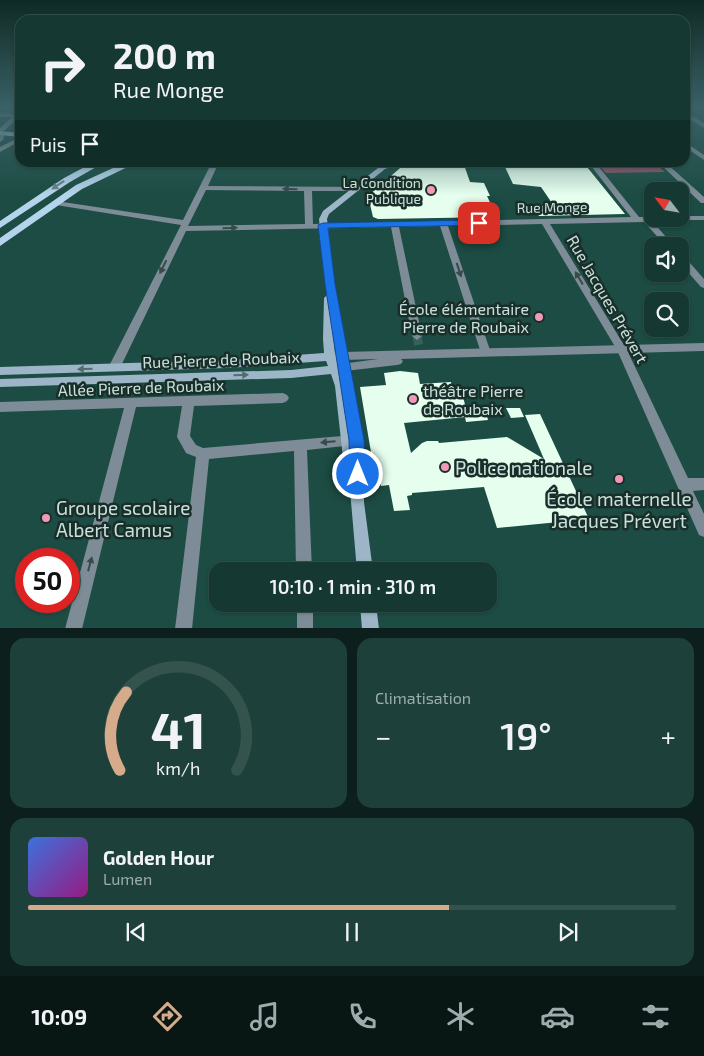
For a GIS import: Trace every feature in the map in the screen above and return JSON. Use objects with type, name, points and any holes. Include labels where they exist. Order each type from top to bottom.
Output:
[{"type":"main road","points":[[0,225],[67,180],[92,167]]},
{"type":"main road","points":[[0,243],[56,203],[96,178],[118,167]]},
{"type":"main road","points":[[96,178],[122,167]]},
{"type":"main road","points":[[364,562],[357,502],[351,474],[352,440],[340,383],[338,362],[328,333],[330,284],[323,217],[356,189],[387,167]]},
{"type":"main road","name":"Rue Pierre de Roubaix","points":[[0,371],[338,362]]},
{"type":"main road","name":"Rue Pierre de Roubaix","points":[[0,383],[292,374],[338,362]]},
{"type":"main road","points":[[369,612],[371,628]]},
{"type":"street","points":[[0,150],[15,142]]},
{"type":"street","points":[[690,148],[702,156]]},
{"type":"street","points":[[114,368],[214,167]]},
{"type":"street","points":[[596,167],[644,218]]},
{"type":"street","points":[[667,167],[704,200]]},
{"type":"street","points":[[203,188],[356,189]]},
{"type":"street","points":[[308,189],[310,226]]},
{"type":"street","name":"Rue Monge","points":[[56,203],[183,226],[443,224],[644,219]]},
{"type":"street","points":[[689,218],[704,218]]},
{"type":"street","name":"Rue Jacques Prévert","points":[[544,221],[622,350],[704,530]]},
{"type":"street","points":[[394,224],[419,346]]},
{"type":"street","points":[[443,224],[486,353]]},
{"type":"street","points":[[689,268],[704,285]]},
{"type":"street","name":"Rue Pierre de Roubaix","points":[[338,362],[419,346],[443,355]]},
{"type":"street","name":"Rue Pierre de Roubaix","points":[[338,362],[486,353],[704,347]]},
{"type":"street","name":"Allée Pierre de Roubaix","points":[[0,407],[283,398]]},
{"type":"street","points":[[189,402],[183,437],[191,449],[203,454],[352,440]]},
{"type":"street","points":[[73,628],[131,404]]},
{"type":"street","points":[[300,445],[304,562]]},
{"type":"street","points":[[183,628],[203,454]]},
{"type":"street","points":[[683,485],[704,484]]},
{"type":"street","points":[[305,612],[305,628]]},
{"type":"shaded area","points":[[601,167],[659,167],[665,172],[606,173]]},
{"type":"building","name":"La Condition Publique","points":[[401,167],[465,167],[470,182],[484,183],[490,196],[487,196],[497,217],[378,219],[373,217],[368,196]]},
{"type":"building","points":[[505,167],[587,167],[625,214],[539,216],[532,206],[554,206],[541,187],[513,184]]},
{"type":"building","name":"Police nationale","points":[[400,371],[418,373],[420,384],[451,382],[452,388],[461,388],[466,409],[485,408],[488,420],[466,422],[465,417],[404,423],[411,453],[427,441],[438,441],[439,443],[507,437],[544,459],[525,415],[540,414],[589,519],[497,528],[484,487],[412,493],[412,495],[407,496],[410,510],[394,511],[389,485],[381,486],[380,482],[376,482],[360,387],[386,385],[384,373]]},
{"type":"building","points":[[506,408],[520,408],[524,417],[511,418]]},
{"type":"tunnel","points":[[417,336],[419,347]]},
{"type":"place","name":"La Condition Publique","points":[[431,190]]},
{"type":"place","name":"École élémentaire Pierre de Roubaix","points":[[539,317]]},
{"type":"place","name":"théâtre Pierre de Roubaix","points":[[413,399]]},
{"type":"place","name":"Police nationale","points":[[445,467]]},
{"type":"place","name":"École maternelle Jacques Prévert","points":[[619,479]]},
{"type":"place","name":"Groupe scolaire Albert Camus","points":[[46,518]]},
{"type":"route","points":[[358,474],[357,440],[330,284],[323,225],[479,223]]}]
